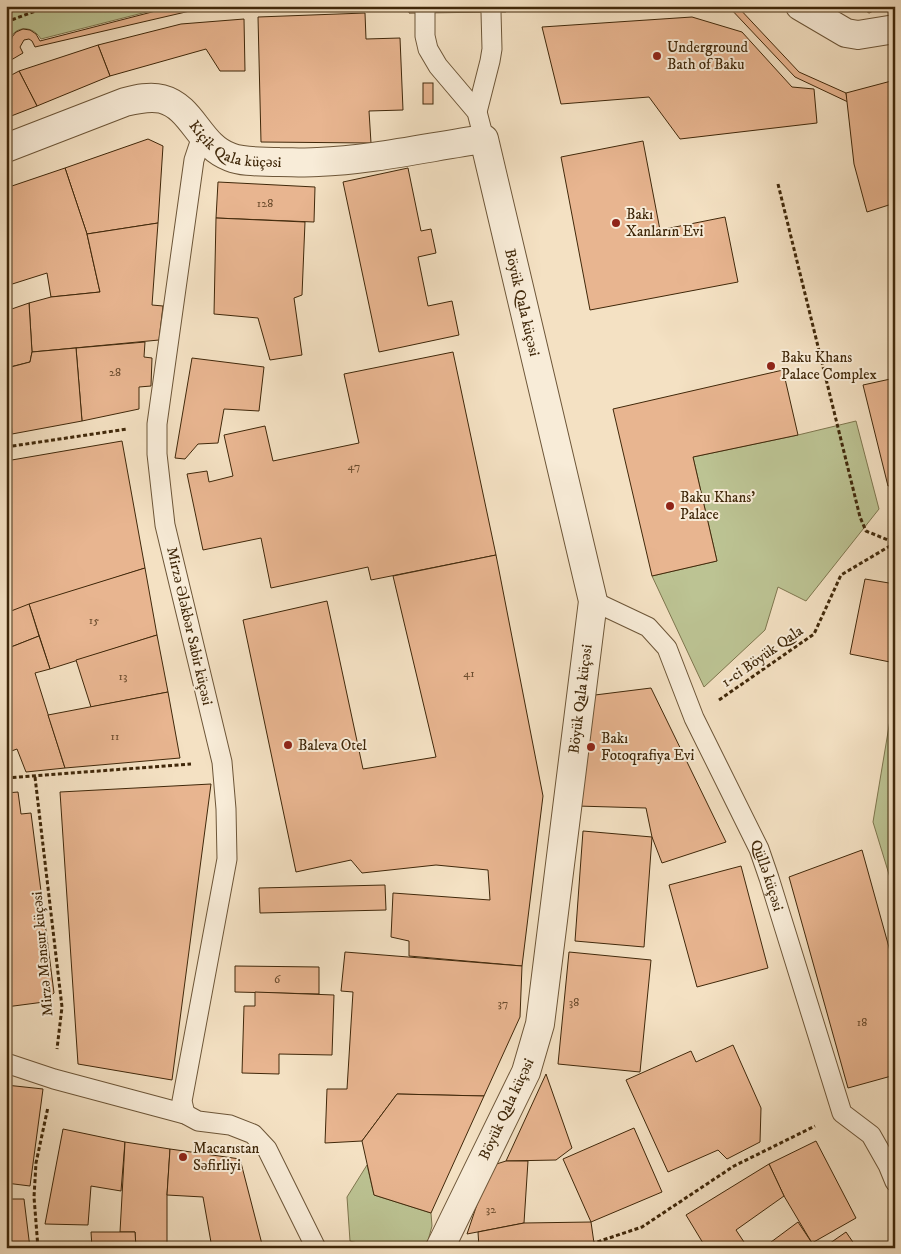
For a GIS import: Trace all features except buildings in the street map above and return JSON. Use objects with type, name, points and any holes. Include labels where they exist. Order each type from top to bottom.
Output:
[{"type":"street","points":[[800,6],[846,33],[858,35],[895,29]]},
{"type":"street","name":"Kiçik Qala küçəsi","points":[[6,148],[125,102],[143,98],[162,99],[174,104],[185,113],[215,151],[232,158],[253,161],[317,162],[347,160],[484,139]]},
{"type":"street","name":"Böyük Qala küçəsi","points":[[440,1248],[526,1072],[540,1024],[592,601],[484,139]]},
{"type":"lane","points":[[425,12],[425,36],[428,48],[438,66],[477,112],[484,139]]},
{"type":"lane","points":[[477,112],[492,49],[491,12]]},
{"type":"lane","name":"Mirzə Ələkbər Sabir küçəsi","points":[[185,1114],[182,1101],[227,859],[226,809],[222,762],[166,525],[157,454],[157,424],[194,160],[202,136]]},
{"type":"lane","name":"Qüllə küçəsi","points":[[592,601],[648,627],[666,648],[694,718],[759,849],[842,1113]]},
{"type":"lane","points":[[6,1063],[54,1079],[185,1114],[198,1121],[230,1125],[253,1134],[267,1149],[316,1248]]},
{"type":"lane","points":[[842,1113],[871,1135],[895,1182]]},
{"type":"path","points":[[6,22],[48,6]]},
{"type":"path","points":[[778,184],[860,517],[866,531],[895,543]]},
{"type":"path","points":[[6,448],[157,424]]},
{"type":"path","name":"1-ci Böyük Qala","points":[[694,718],[814,634],[841,575],[895,543]]},
{"type":"path","points":[[6,778],[222,762]]},
{"type":"path","name":"Mirzə Mənsur küçəsi","points":[[35,777],[62,1007],[54,1079],[36,1163],[34,1197],[38,1248]]},
{"type":"path","points":[[580,1248],[642,1227],[734,1166],[842,1113]]},
{"type":"green space","points":[[6,6],[170,6],[41,39],[30,30],[18,30],[11,38],[11,51],[6,54]]},
{"type":"green space","points":[[856,421],[879,509],[806,601],[778,587],[765,630],[704,687],[652,576],[717,561],[693,457]]},
{"type":"green space","points":[[895,690],[895,894],[873,822]]},
{"type":"green space","points":[[367,1165],[374,1195],[431,1213],[432,1226],[426,1248],[376,1248],[350,1241],[347,1197]]},
{"type":"place","name":"Underground Bath of Baku","points":[[657,56]]},
{"type":"place","name":"Bakı Xanların Evi","points":[[616,223]]},
{"type":"place","name":"Baku Khans Palace Complex","points":[[771,366]]},
{"type":"place","name":"Baku Khans' Palace","points":[[670,506]]},
{"type":"place","name":"Baleva Otel","points":[[288,745]]},
{"type":"place","name":"Bakı Fotoqrafiya Evi","points":[[591,747]]},
{"type":"place","name":"Macarıstan Səfirliyi","points":[[183,1157]]}]
